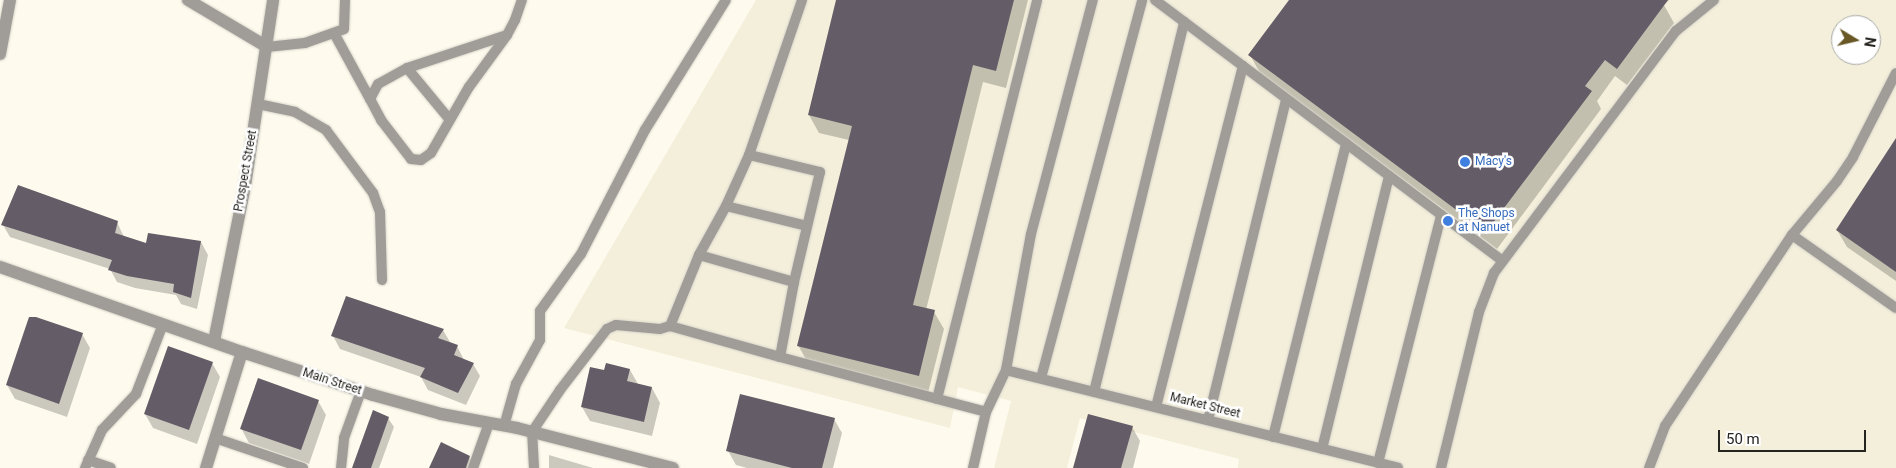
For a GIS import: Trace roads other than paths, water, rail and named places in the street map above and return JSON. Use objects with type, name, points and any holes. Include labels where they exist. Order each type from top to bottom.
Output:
[{"type":"street","points":[[0,54],[10,0]]},
{"type":"street","points":[[188,0],[267,47]]},
{"type":"street","name":"Prospect Street","points":[[214,341],[245,186],[273,0]]},
{"type":"street","name":"Main Street","points":[[0,267],[242,352],[362,391],[441,414],[532,432],[673,468]]},
{"type":"street","points":[[206,468],[242,352]]},
{"type":"lane","points":[[267,47],[305,43],[344,29],[345,0]]},
{"type":"lane","points":[[334,33],[381,120],[407,156],[416,161],[426,158],[431,153],[469,88],[507,35],[522,0]]},
{"type":"lane","points":[[504,426],[516,384],[540,340],[540,311],[581,254],[645,130],[726,0]]},
{"type":"lane","points":[[670,326],[699,255],[726,206],[750,155],[802,0]]},
{"type":"lane","points":[[937,399],[1037,0]]},
{"type":"lane","points":[[973,468],[986,412],[1006,370],[1031,234],[1093,0]]},
{"type":"lane","points":[[1041,378],[1142,0]]},
{"type":"lane","points":[[1155,0],[1502,261]]},
{"type":"lane","points":[[1441,468],[1479,312],[1485,293],[1502,261],[1676,31],[1714,0]]},
{"type":"lane","points":[[1094,392],[1184,22]]},
{"type":"lane","points":[[370,99],[381,81],[407,68],[507,35]]},
{"type":"lane","points":[[1156,407],[1243,66]]},
{"type":"lane","points":[[407,68],[450,120]]},
{"type":"lane","points":[[1649,468],[1665,426],[1792,235],[1837,180],[1853,157],[1896,73]]},
{"type":"lane","points":[[1208,420],[1286,99]]},
{"type":"lane","points":[[258,104],[295,112],[326,130],[373,194],[380,212],[382,280]]},
{"type":"lane","points":[[1273,436],[1346,144]]},
{"type":"lane","points":[[750,155],[820,172],[794,282],[780,357]]},
{"type":"lane","points":[[1322,449],[1389,176]]},
{"type":"lane","points":[[726,206],[807,226]]},
{"type":"lane","points":[[1378,463],[1441,215]]},
{"type":"lane","points":[[1792,235],[1896,308]]},
{"type":"lane","points":[[699,255],[794,282]]},
{"type":"lane","points":[[111,468],[86,464],[102,430],[136,394],[163,324]]},
{"type":"lane","points":[[534,468],[532,432],[560,390],[607,329],[616,325],[660,329],[670,326],[986,412]]},
{"type":"lane","name":"Market Street","points":[[1006,370],[1398,468]]},
{"type":"lane","points":[[341,468],[344,438],[362,391]]},
{"type":"lane","points":[[473,468],[489,423]]},
{"type":"lane","points":[[215,438],[304,468]]},
{"type":"place","name":"Macy's","points":[[1465,162]]},
{"type":"place","name":"The Shops at Nanuet","points":[[1448,221]]}]
